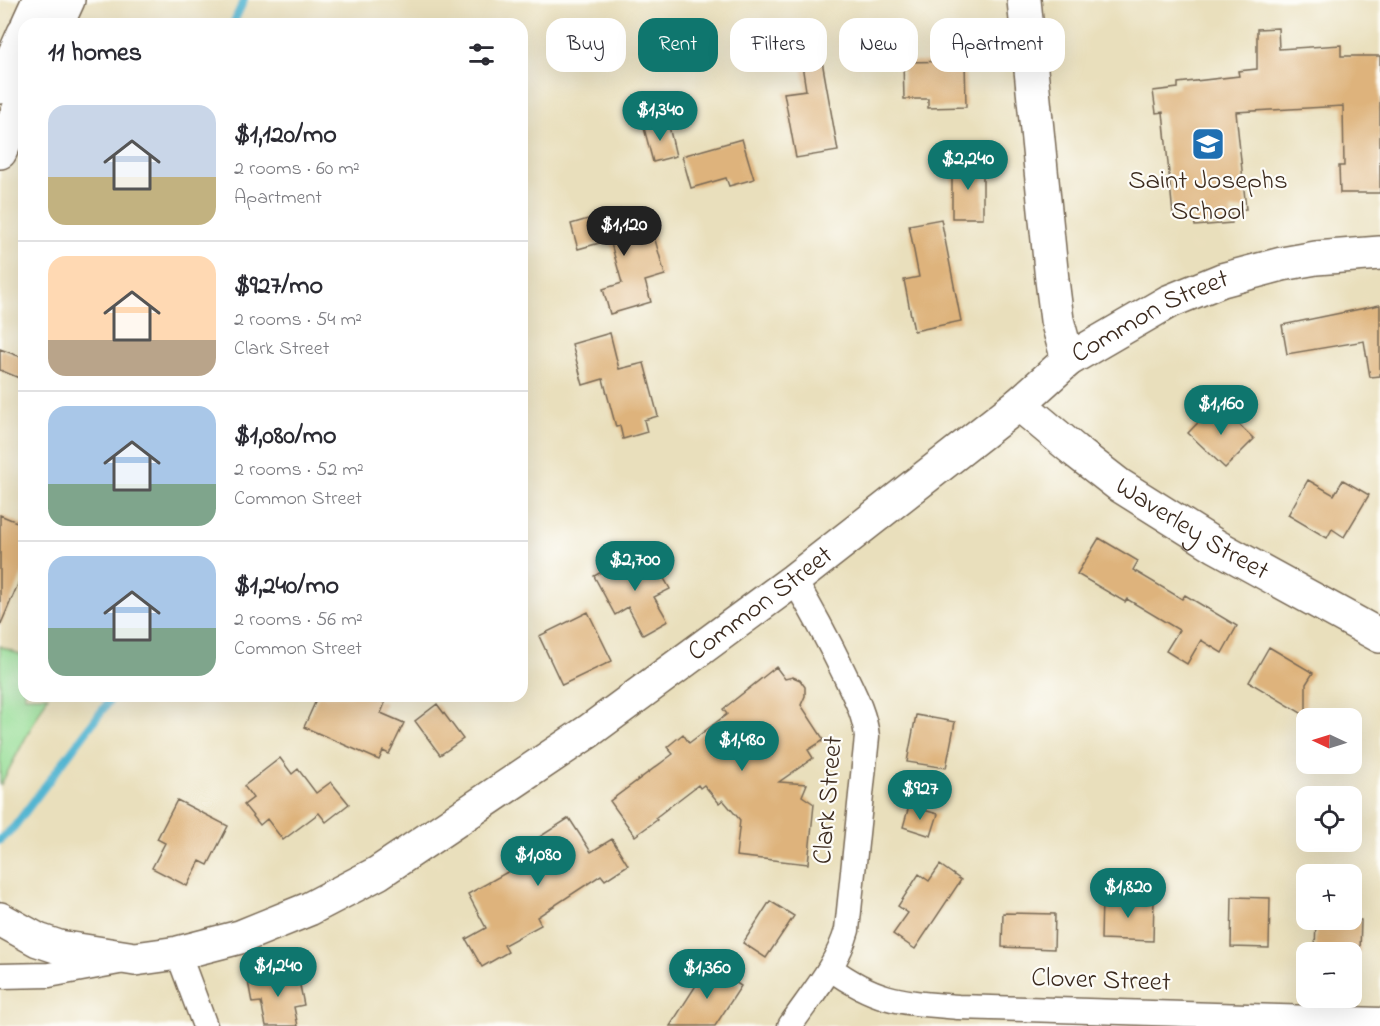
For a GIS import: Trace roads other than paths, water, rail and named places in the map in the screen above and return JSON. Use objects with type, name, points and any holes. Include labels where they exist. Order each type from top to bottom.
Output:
[{"type":"main road","points":[[31,18],[39,0]]},
{"type":"main road","points":[[60,18],[68,0]]},
{"type":"main road","points":[[1024,0],[1052,280],[1057,320],[1068,360]]},
{"type":"main road","points":[[0,87],[18,46]]},
{"type":"main road","points":[[0,152],[18,112]]},
{"type":"main road","name":"Common Street","points":[[0,920],[38,940],[59,947],[135,959],[178,953],[240,936],[309,909],[378,873],[570,745],[794,580],[1019,404],[1068,360],[1168,302],[1222,280],[1282,264],[1316,258],[1380,253]]},
{"type":"main road","name":"Waverley Street","points":[[1019,404],[1119,485],[1216,546],[1380,636]]},
{"type":"street","name":"Clark Street","points":[[790,1026],[830,968],[841,948],[849,922],[866,751],[866,729],[853,692],[819,622],[794,580]]},
{"type":"street","points":[[178,953],[205,1026]]},
{"type":"street","name":"Common Street","points":[[0,976],[49,975],[135,959]]},
{"type":"street","name":"Clover Street","points":[[830,968],[852,984],[867,991],[883,998],[906,1003],[1212,1020],[1380,1020]]},
{"type":"waterway","points":[[236,18],[244,0]]},
{"type":"waterway","points":[[0,840],[14,827],[108,702]]},
{"type":"place","name":"Saint Josephs School","points":[[1208,144]]}]
